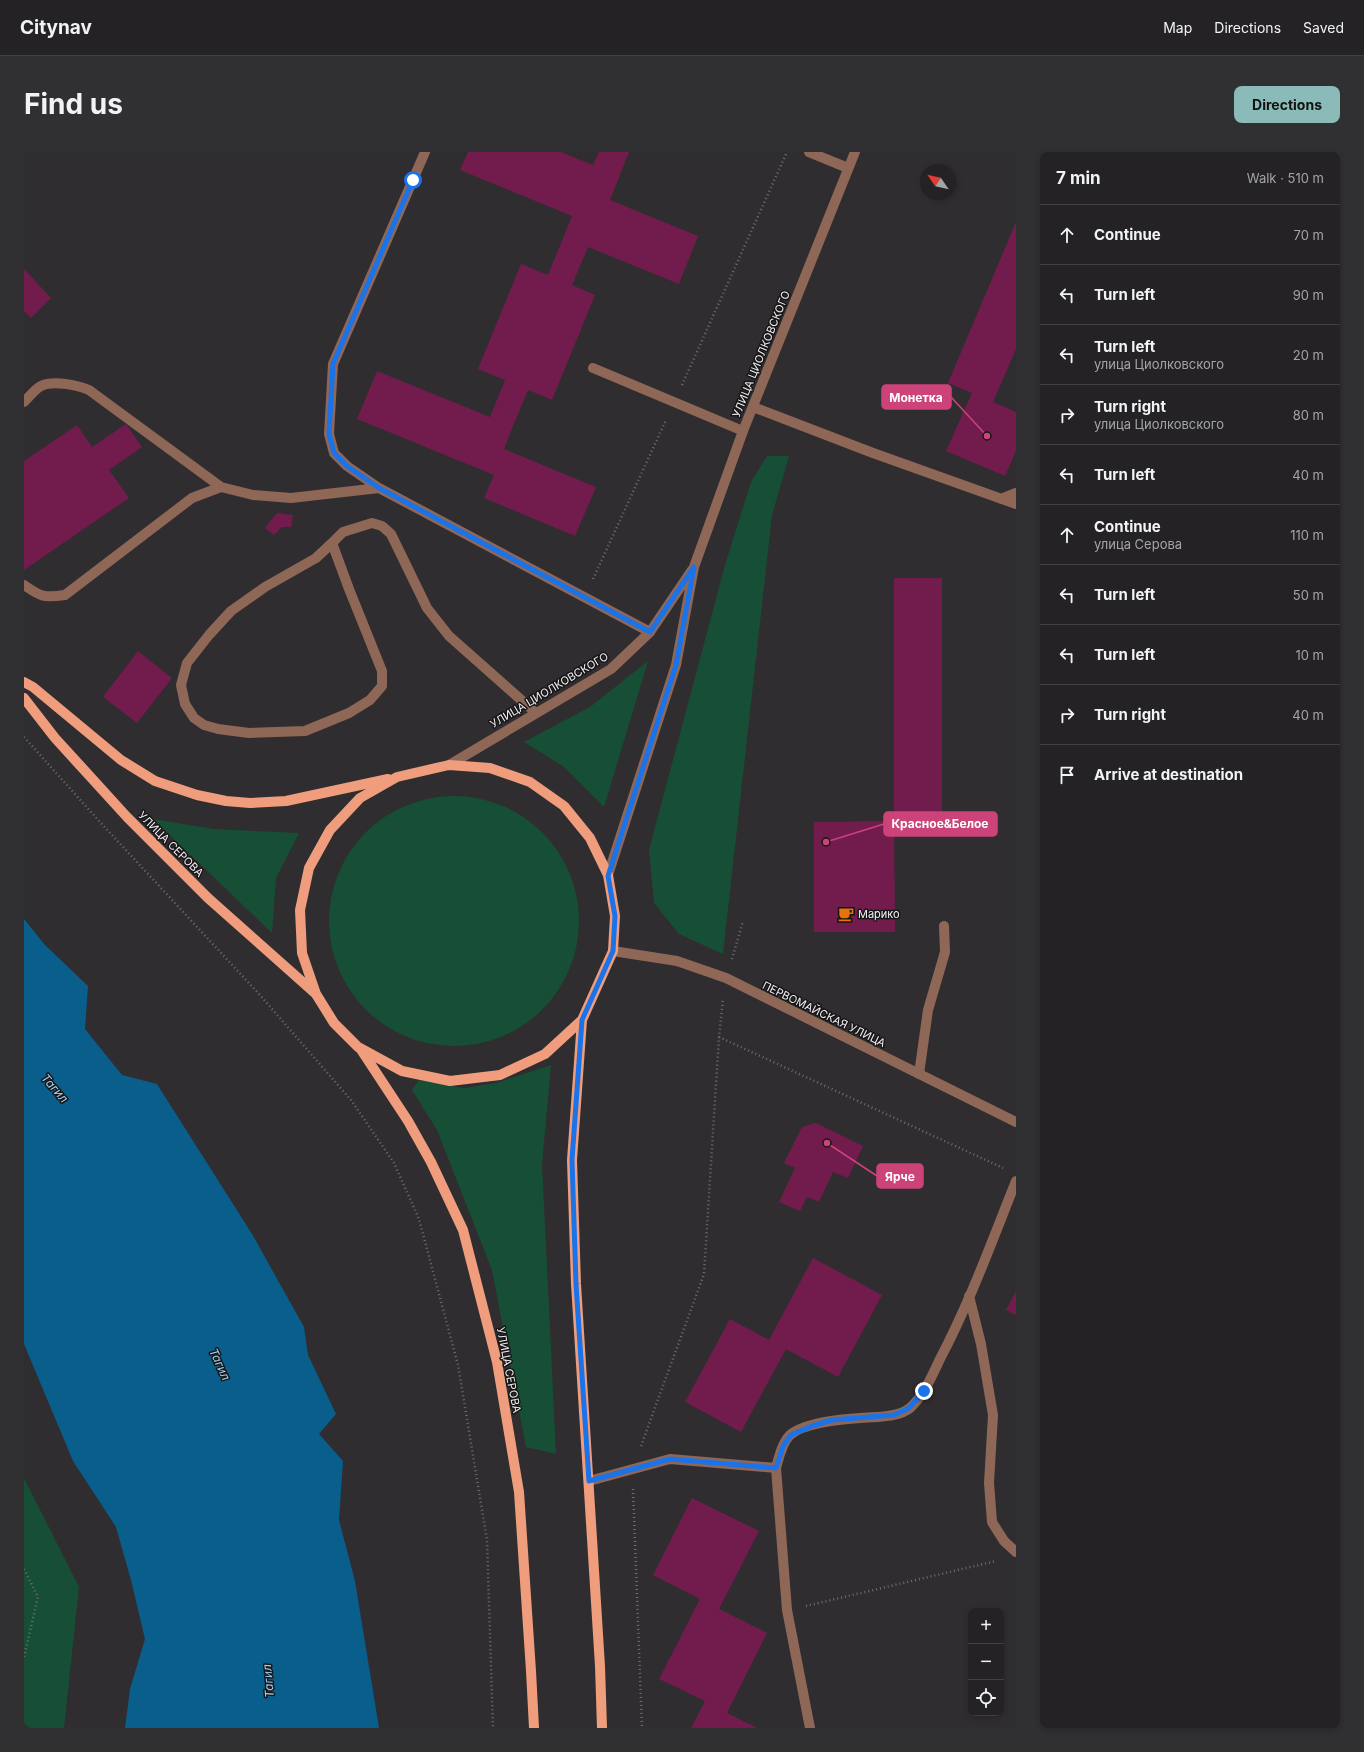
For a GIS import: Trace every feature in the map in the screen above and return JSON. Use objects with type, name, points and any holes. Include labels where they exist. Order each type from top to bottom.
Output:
[{"type":"main road","points":[[24,682],[33,687],[121,760],[155,781],[197,794],[226,801],[250,803],[286,801],[449,765],[490,768],[530,782],[564,806],[590,838],[608,876],[615,916],[613,951],[582,1020],[572,1160],[576,1284],[589,1481],[602,1728]]},
{"type":"main road","name":"УЛИЦА СЕРОВА","points":[[24,698],[55,738],[127,817],[208,898],[316,994]]},
{"type":"main road","points":[[397,777],[360,798],[330,830],[309,868],[300,910],[302,953],[316,994],[334,1023],[358,1047],[402,1071],[450,1081],[500,1075],[545,1054],[582,1020]]},
{"type":"main road","name":"УЛИЦА СЕРОВА","points":[[358,1047],[408,1121],[431,1162],[463,1230],[497,1362],[519,1492],[534,1728]]},
{"type":"street","points":[[425,152],[333,364],[329,434],[334,453],[347,466],[379,488],[650,632]]},
{"type":"street","points":[[809,152],[848,168]]},
{"type":"street","name":"УЛИЦА ЦИОЛКОВСКОГО","points":[[608,876],[676,665],[694,567],[743,430],[855,152]]},
{"type":"street","points":[[593,368],[743,430]]},
{"type":"street","points":[[24,402],[41,386],[58,384],[76,385],[89,390],[221,487],[253,495],[292,498],[379,488]]},
{"type":"street","points":[[753,407],[873,453],[1016,504]]},
{"type":"street","points":[[24,585],[38,595],[51,597],[65,595],[192,498],[221,487]]},
{"type":"street","points":[[1001,499],[1016,493]]},
{"type":"street","points":[[332,543],[382,671],[382,686],[370,700],[349,714],[305,731],[249,733],[204,725],[194,718],[185,704],[181,685],[187,663],[209,635],[231,611],[265,587],[316,558],[343,532],[364,524],[372,523],[382,526],[392,534],[427,608],[450,636],[536,713]]},
{"type":"street","name":"УЛИЦА ЦИОЛКОВСКОГО","points":[[449,765],[611,669],[650,632],[694,567]]},
{"type":"street","points":[[919,1074],[928,1010],[945,952],[944,926]]},
{"type":"street","name":"ПЕРВОМАЙСКАЯ УЛИЦА","points":[[613,951],[677,961],[726,978],[1016,1122]]},
{"type":"street","points":[[810,1728],[787,1610],[776,1468],[783,1446],[791,1435],[801,1430],[832,1420],[894,1415],[909,1408],[924,1391],[969,1296],[1016,1181]]},
{"type":"street","points":[[969,1296],[981,1344],[993,1415],[989,1483],[992,1522],[1004,1541],[1016,1552]]},
{"type":"street","points":[[589,1481],[670,1459],[776,1468]]},
{"type":"path","points":[[584,598],[675,402],[788,152]]},
{"type":"path","points":[[24,737],[105,828],[259,994],[351,1100],[394,1163],[419,1219],[458,1365],[487,1540],[493,1728]]},
{"type":"path","points":[[642,1728],[632,1470],[704,1274],[719,1037],[726,978],[743,921]]},
{"type":"path","points":[[719,1037],[1009,1171]]},
{"type":"path","points":[[787,1610],[1001,1560]]},
{"type":"path","points":[[24,1569],[38,1596],[24,1657]]},
{"type":"green space","points":[[767,456],[789,456],[772,515],[723,954],[679,934],[654,903],[649,850],[725,565],[751,482]]},
{"type":"green space","points":[[648,661],[604,807],[563,766],[524,742],[590,707]]},
{"type":"green space","points":[[454,796],[478,799],[502,806],[523,817],[542,833],[558,852],[569,873],[576,897],[579,921],[576,945],[569,969],[558,990],[542,1009],[523,1025],[502,1036],[478,1043],[454,1046],[430,1043],[406,1036],[385,1025],[366,1009],[350,990],[339,969],[332,945],[329,921],[332,897],[339,873],[350,852],[366,833],[385,817],[406,806],[430,799]]},
{"type":"green space","points":[[153,819],[213,829],[299,833],[276,878],[272,933]]},
{"type":"green space","points":[[551,1065],[542,1164],[556,1454],[526,1447],[492,1270],[437,1130],[412,1090],[419,1080],[464,1088],[496,1083]]},
{"type":"green space","points":[[24,1478],[79,1587],[64,1728],[24,1728]]},
{"type":"water","name":"Тагил","points":[[24,919],[45,945],[88,986],[85,1029],[122,1075],[157,1084],[252,1234],[304,1327],[308,1355],[336,1414],[319,1434],[343,1461],[339,1520],[355,1581],[379,1728],[125,1728],[130,1689],[145,1639],[131,1580],[116,1527],[73,1461],[24,1344]]},
{"type":"building","points":[[468,152],[561,152],[593,165],[599,152],[629,152],[610,200],[698,236],[679,284],[588,247],[572,285],[595,295],[552,400],[528,390],[513,426],[504,449],[596,487],[575,536],[484,498],[494,475],[357,419],[377,371],[490,417],[505,380],[478,369],[521,264],[548,275],[572,216],[460,170]]},
{"type":"building","points":[[1016,222],[1016,349],[993,402],[1016,412],[1016,451],[1005,476],[946,451],[972,393],[948,383]]},
{"type":"building","points":[[24,269],[51,298],[31,318],[24,311]]},
{"type":"building","points":[[126,424],[142,447],[109,470],[129,498],[24,570],[24,461],[77,425],[92,447]]},
{"type":"building","points":[[277,513],[293,515],[291,527],[282,527],[274,535],[265,528]]},
{"type":"building","points":[[894,578],[942,578],[942,821],[894,821]]},
{"type":"building","points":[[138,651],[172,678],[137,723],[103,697]]},
{"type":"building","points":[[894,821],[895,932],[814,932],[814,822]]},
{"type":"building","points":[[816,1123],[863,1146],[848,1178],[833,1172],[819,1202],[807,1197],[800,1211],[779,1202],[795,1168],[784,1163],[802,1127]]},
{"type":"building","points":[[813,1258],[882,1295],[838,1377],[786,1349],[741,1432],[685,1402],[730,1319],[769,1340]]},
{"type":"building","points":[[1016,1291],[1016,1315],[1006,1310]]},
{"type":"building","points":[[692,1498],[759,1531],[719,1609],[767,1633],[727,1713],[757,1728],[691,1728],[705,1701],[659,1679],[700,1599],[653,1575]]},
{"type":"place","name":"Монетка","points":[[987,436]]},
{"type":"place","name":"Красное&Белое","points":[[826,842]]},
{"type":"place","name":"Марико","points":[[846,914]]},
{"type":"place","name":"Ярче","points":[[827,1143]]},
{"type":"route","points":[[413,180],[333,364],[329,434],[334,453],[347,466],[379,488],[650,632],[694,567],[676,665],[608,876],[615,916],[613,951],[582,1020],[572,1160],[576,1284],[589,1481],[670,1459],[776,1468],[783,1446],[791,1435],[801,1430],[832,1420],[894,1415],[909,1408],[924,1391]]}]
